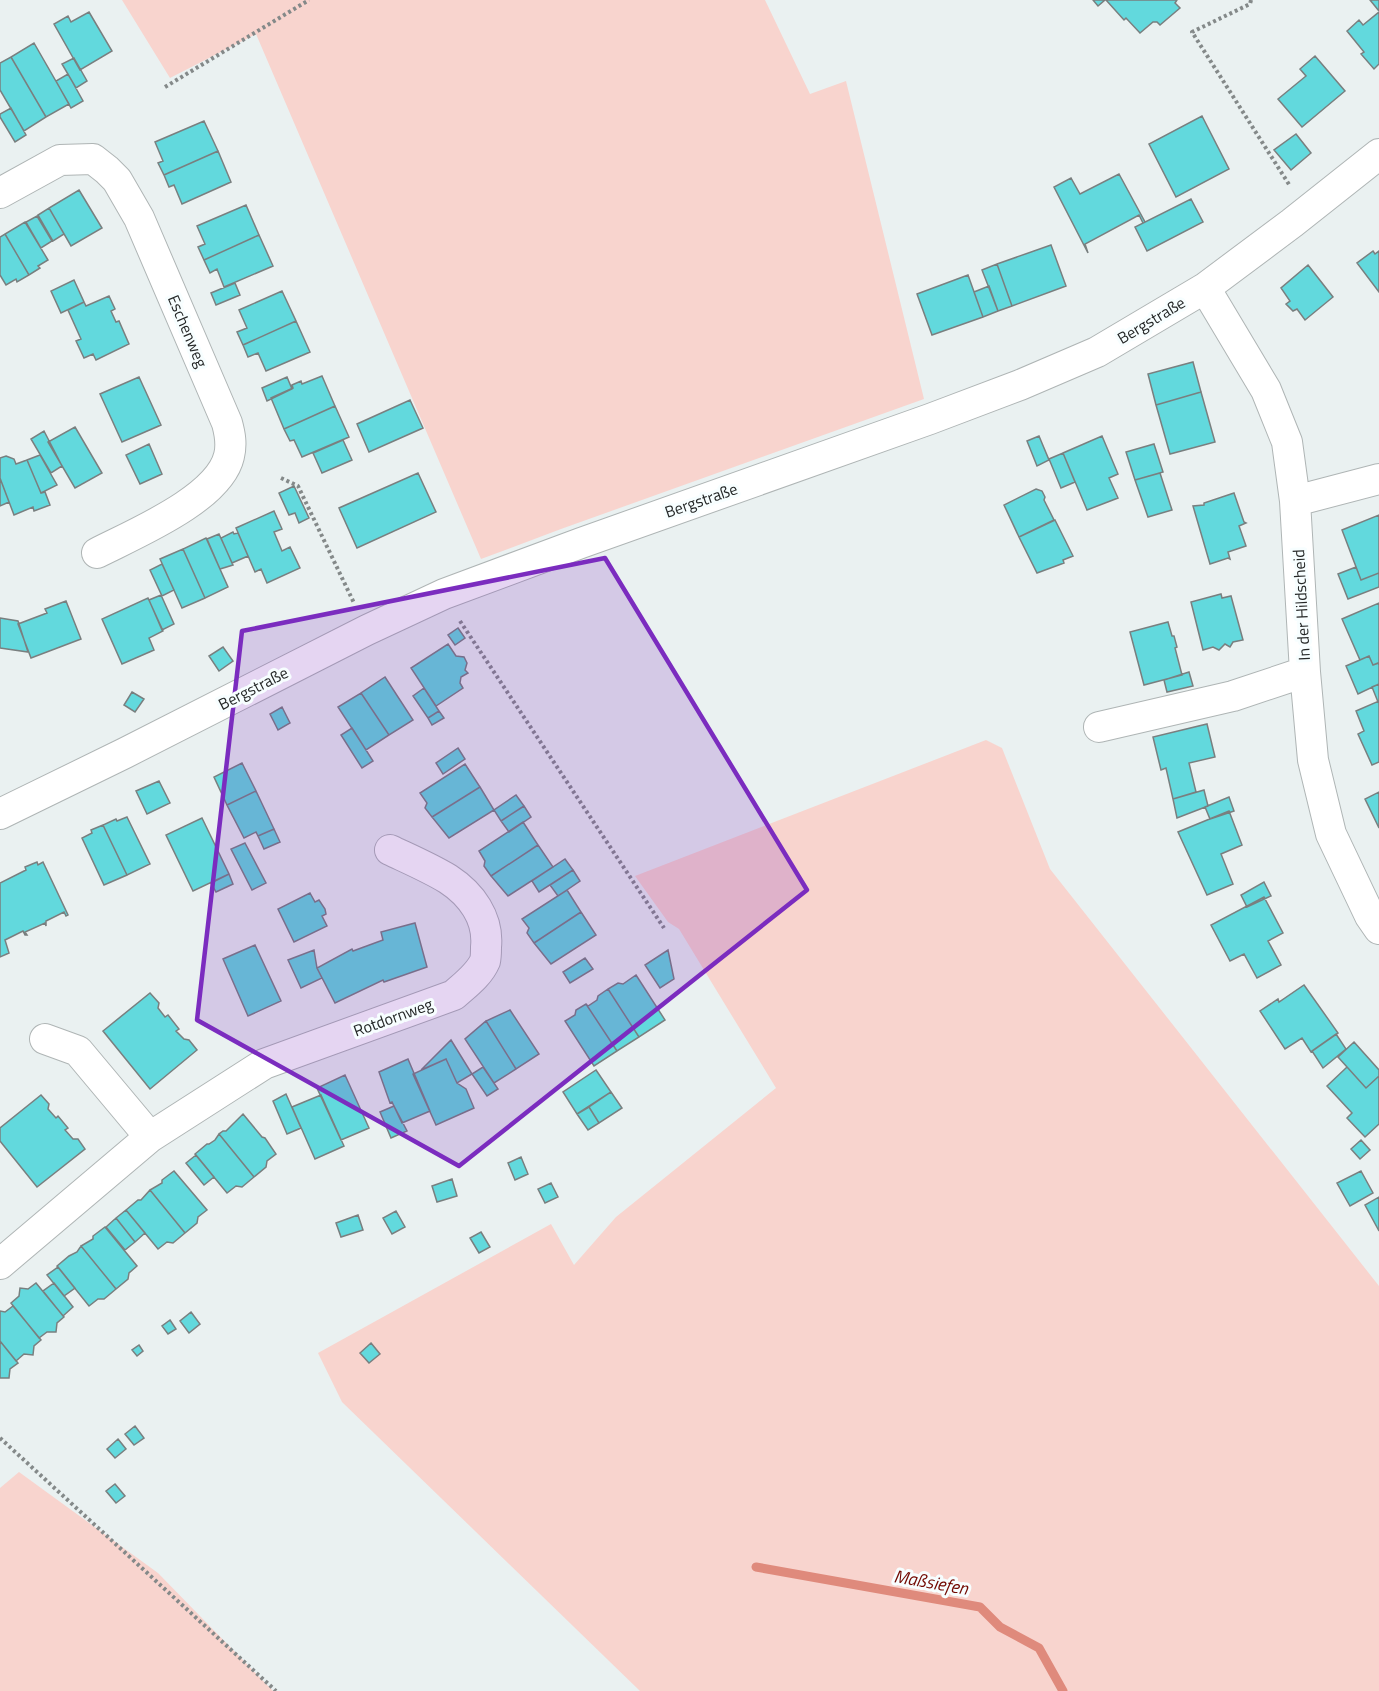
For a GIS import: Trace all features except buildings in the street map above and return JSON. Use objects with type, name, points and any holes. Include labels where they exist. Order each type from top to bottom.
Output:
[{"type":"street","name":"Bergstraße","points":[[0,814],[367,630],[444,594],[1020,386],[1097,352],[1205,288],[1379,154]]},
{"type":"street","name":"Eschenweg","points":[[0,193],[60,160],[93,159],[112,175],[139,218],[227,423],[231,438],[229,457],[210,487],[148,527],[97,553]]},
{"type":"street","name":"In der Hildscheid","points":[[1205,288],[1266,390],[1287,442],[1295,501],[1305,672],[1313,760],[1331,834],[1379,929]]},
{"type":"street","points":[[1295,501],[1379,479]]},
{"type":"street","points":[[1099,727],[1233,696],[1305,672]]},
{"type":"street","name":"Rotdornweg","points":[[0,1264],[150,1137],[264,1064],[454,995],[471,981],[485,960],[487,939],[484,923],[476,906],[464,891],[447,878],[390,850]]},
{"type":"street","points":[[45,1039],[78,1051],[150,1137]]},
{"type":"path","points":[[165,87],[309,0]]},
{"type":"path","points":[[1251,0],[1250,4],[1192,32],[1306,212]]},
{"type":"path","points":[[281,478],[298,486],[367,630]]},
{"type":"path","points":[[444,594],[664,928]]},
{"type":"path","points":[[0,1438],[276,1691]]},
{"type":"highlighted area","points":[[605,558],[807,890],[459,1166],[197,1020],[242,631]]},
{"type":"shaded area","points":[[122,0],[765,0],[810,94],[846,81],[924,399],[481,559],[256,34],[170,78]]},
{"type":"shaded area","points":[[986,740],[1002,748],[1050,869],[1379,1286],[1379,1691],[640,1691],[342,1402],[318,1353],[551,1224],[574,1265],[616,1217],[776,1088],[679,929],[668,922],[635,876]]},
{"type":"shaded area","points":[[19,1472],[158,1573],[273,1691],[0,1691],[0,1488]]},
{"type":"waterway","name":"Maßsiefen","points":[[756,1567],[980,1607],[1000,1627],[1039,1648],[1063,1691]]}]
